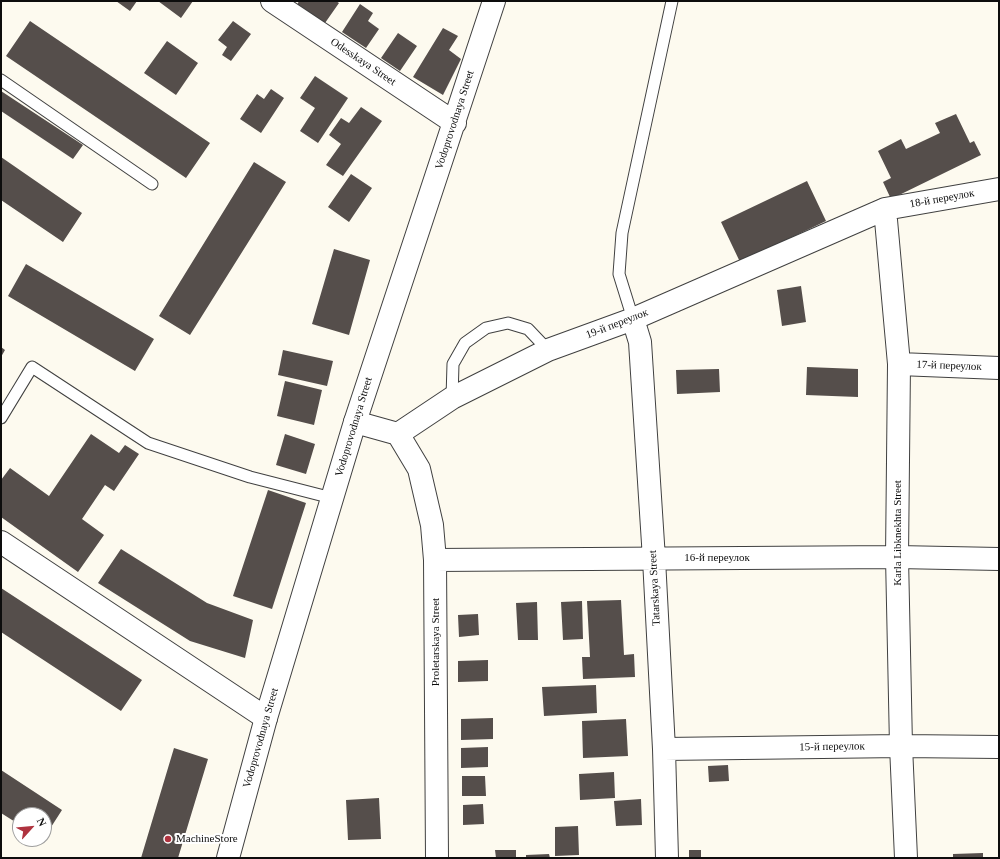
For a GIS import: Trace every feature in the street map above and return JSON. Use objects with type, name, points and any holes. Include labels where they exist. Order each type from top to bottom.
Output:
[{"type":"street","name":"Odesskaya Street","points":[[272,1],[454,123]]},
{"type":"street","name":"Vodoprovodnaya Street","points":[[228,858],[266,718],[355,422],[494,1]]},
{"type":"street","name":"18-й переулок","points":[[885,208],[999,189]]},
{"type":"street","name":"19-й переулок","points":[[398,434],[452,398],[548,350],[633,319],[885,208]]},
{"type":"street","name":"Karla Libknekhta Street","points":[[885,208],[899,364],[897,557],[901,746],[906,858]]},
{"type":"street","name":"Tatarskaya Street","points":[[633,319],[640,342],[654,559],[664,749],[666,858]]},
{"type":"street","name":"17-й переулок","points":[[899,364],[999,368]]},
{"type":"street","points":[[355,422],[398,434]]},
{"type":"street","name":"Proletarskaya Street","points":[[398,434],[419,469],[432,525],[435,560],[437,858]]},
{"type":"street","points":[[1,542],[266,718]]},
{"type":"street","name":"16-й переулок","points":[[435,560],[897,557],[999,559]]},
{"type":"street","name":"15-й переулок","points":[[664,749],[901,746],[999,747]]},
{"type":"lane","points":[[633,319],[620,274],[622,233],[672,1]]},
{"type":"lane","points":[[1,80],[152,184]]},
{"type":"lane","points":[[452,398],[453,364],[465,343],[486,328],[508,323],[528,329],[548,350]]},
{"type":"lane","points":[[1,418],[32,367],[148,443],[250,478],[332,498]]},
{"type":"building","points":[[116,1],[137,1],[130,11]]},
{"type":"building","points":[[158,1],[193,1],[181,18]]},
{"type":"building","points":[[299,1],[336,1],[339,3],[325,23],[297,5]]},
{"type":"building","points":[[360,4],[373,13],[368,21],[379,29],[366,48],[342,32]]},
{"type":"building","points":[[30,21],[210,143],[186,178],[6,56]]},
{"type":"building","points":[[233,21],[251,34],[231,61],[222,55],[227,47],[218,40]]},
{"type":"building","points":[[443,28],[458,36],[449,50],[461,59],[443,95],[413,77]]},
{"type":"building","points":[[398,33],[417,46],[400,71],[381,58]]},
{"type":"building","points":[[167,41],[198,63],[176,95],[144,73]]},
{"type":"building","points":[[315,76],[348,98],[318,143],[300,131],[315,108],[300,98]]},
{"type":"building","points":[[271,89],[284,98],[261,133],[240,119],[257,94],[264,99]]},
{"type":"building","points":[[1,91],[83,145],[73,159],[1,111]]},
{"type":"building","points":[[361,107],[382,121],[343,176],[326,165],[341,144],[329,135],[341,118],[349,123]]},
{"type":"building","points":[[956,114],[970,143],[974,141],[981,155],[891,199],[883,182],[891,178],[878,151],[901,139],[906,149],[940,133],[935,123]]},
{"type":"building","points":[[1,157],[82,213],[63,242],[1,200]]},
{"type":"building","points":[[254,162],[286,182],[190,335],[159,316]]},
{"type":"building","points":[[351,174],[372,188],[349,222],[328,207]]},
{"type":"building","points":[[807,181],[826,221],[740,262],[721,222]]},
{"type":"building","points":[[334,249],[370,260],[349,335],[312,324]]},
{"type":"building","points":[[26,264],[154,339],[135,371],[8,296]]},
{"type":"building","points":[[801,286],[806,322],[782,326],[777,290]]},
{"type":"building","points":[[1,347],[5,350],[1,357]]},
{"type":"building","points":[[283,350],[333,361],[327,386],[278,375]]},
{"type":"building","points":[[807,367],[858,369],[858,397],[806,395]]},
{"type":"building","points":[[719,369],[720,392],[677,394],[676,370]]},
{"type":"building","points":[[285,381],[322,390],[314,425],[277,416]]},
{"type":"building","points":[[91,434],[119,453],[125,445],[139,454],[114,491],[105,485],[82,519],[104,535],[78,572],[1,517],[1,480],[10,468],[49,496]]},
{"type":"building","points":[[285,434],[315,444],[306,474],[276,465]]},
{"type":"building","points":[[268,490],[306,503],[272,609],[233,596]]},
{"type":"building","points":[[121,549],[207,603],[253,620],[245,658],[190,641],[98,583]]},
{"type":"building","points":[[1,588],[142,680],[121,711],[1,632]]},
{"type":"building","points":[[621,600],[624,655],[634,654],[635,677],[583,679],[582,657],[590,657],[587,601]]},
{"type":"building","points":[[582,601],[583,639],[563,640],[561,602]]},
{"type":"building","points":[[537,602],[538,640],[518,640],[516,603]]},
{"type":"building","points":[[478,614],[479,635],[459,637],[458,615]]},
{"type":"building","points":[[488,660],[488,681],[458,682],[458,661]]},
{"type":"building","points":[[596,685],[597,713],[544,716],[542,687]]},
{"type":"building","points":[[493,718],[493,739],[461,740],[461,719]]},
{"type":"building","points":[[626,719],[628,756],[583,758],[582,721]]},
{"type":"building","points":[[488,747],[488,767],[461,768],[461,748]]},
{"type":"building","points":[[174,748],[208,759],[178,858],[141,858]]},
{"type":"building","points":[[728,765],[729,781],[709,782],[708,766]]},
{"type":"building","points":[[1,770],[62,810],[52,826],[52,807],[12,807],[12,820],[1,813]]},
{"type":"building","points":[[614,772],[615,798],[580,800],[579,774]]},
{"type":"building","points":[[462,776],[485,776],[486,796],[462,796]]},
{"type":"building","points":[[379,798],[381,839],[348,840],[346,800]]},
{"type":"building","points":[[641,799],[642,825],[616,826],[614,801]]},
{"type":"building","points":[[483,804],[484,824],[463,825],[463,805]]},
{"type":"building","points":[[578,826],[579,855],[555,856],[555,827]]},
{"type":"building","points":[[495,850],[516,850],[516,858],[496,858]]},
{"type":"building","points":[[689,850],[701,850],[701,858],[689,858]]},
{"type":"building","points":[[983,853],[983,858],[953,858],[953,854]]},
{"type":"building","points":[[549,854],[550,858],[526,858],[526,855]]},
{"type":"place","name":"MachineStore","points":[[168,839]]}]
